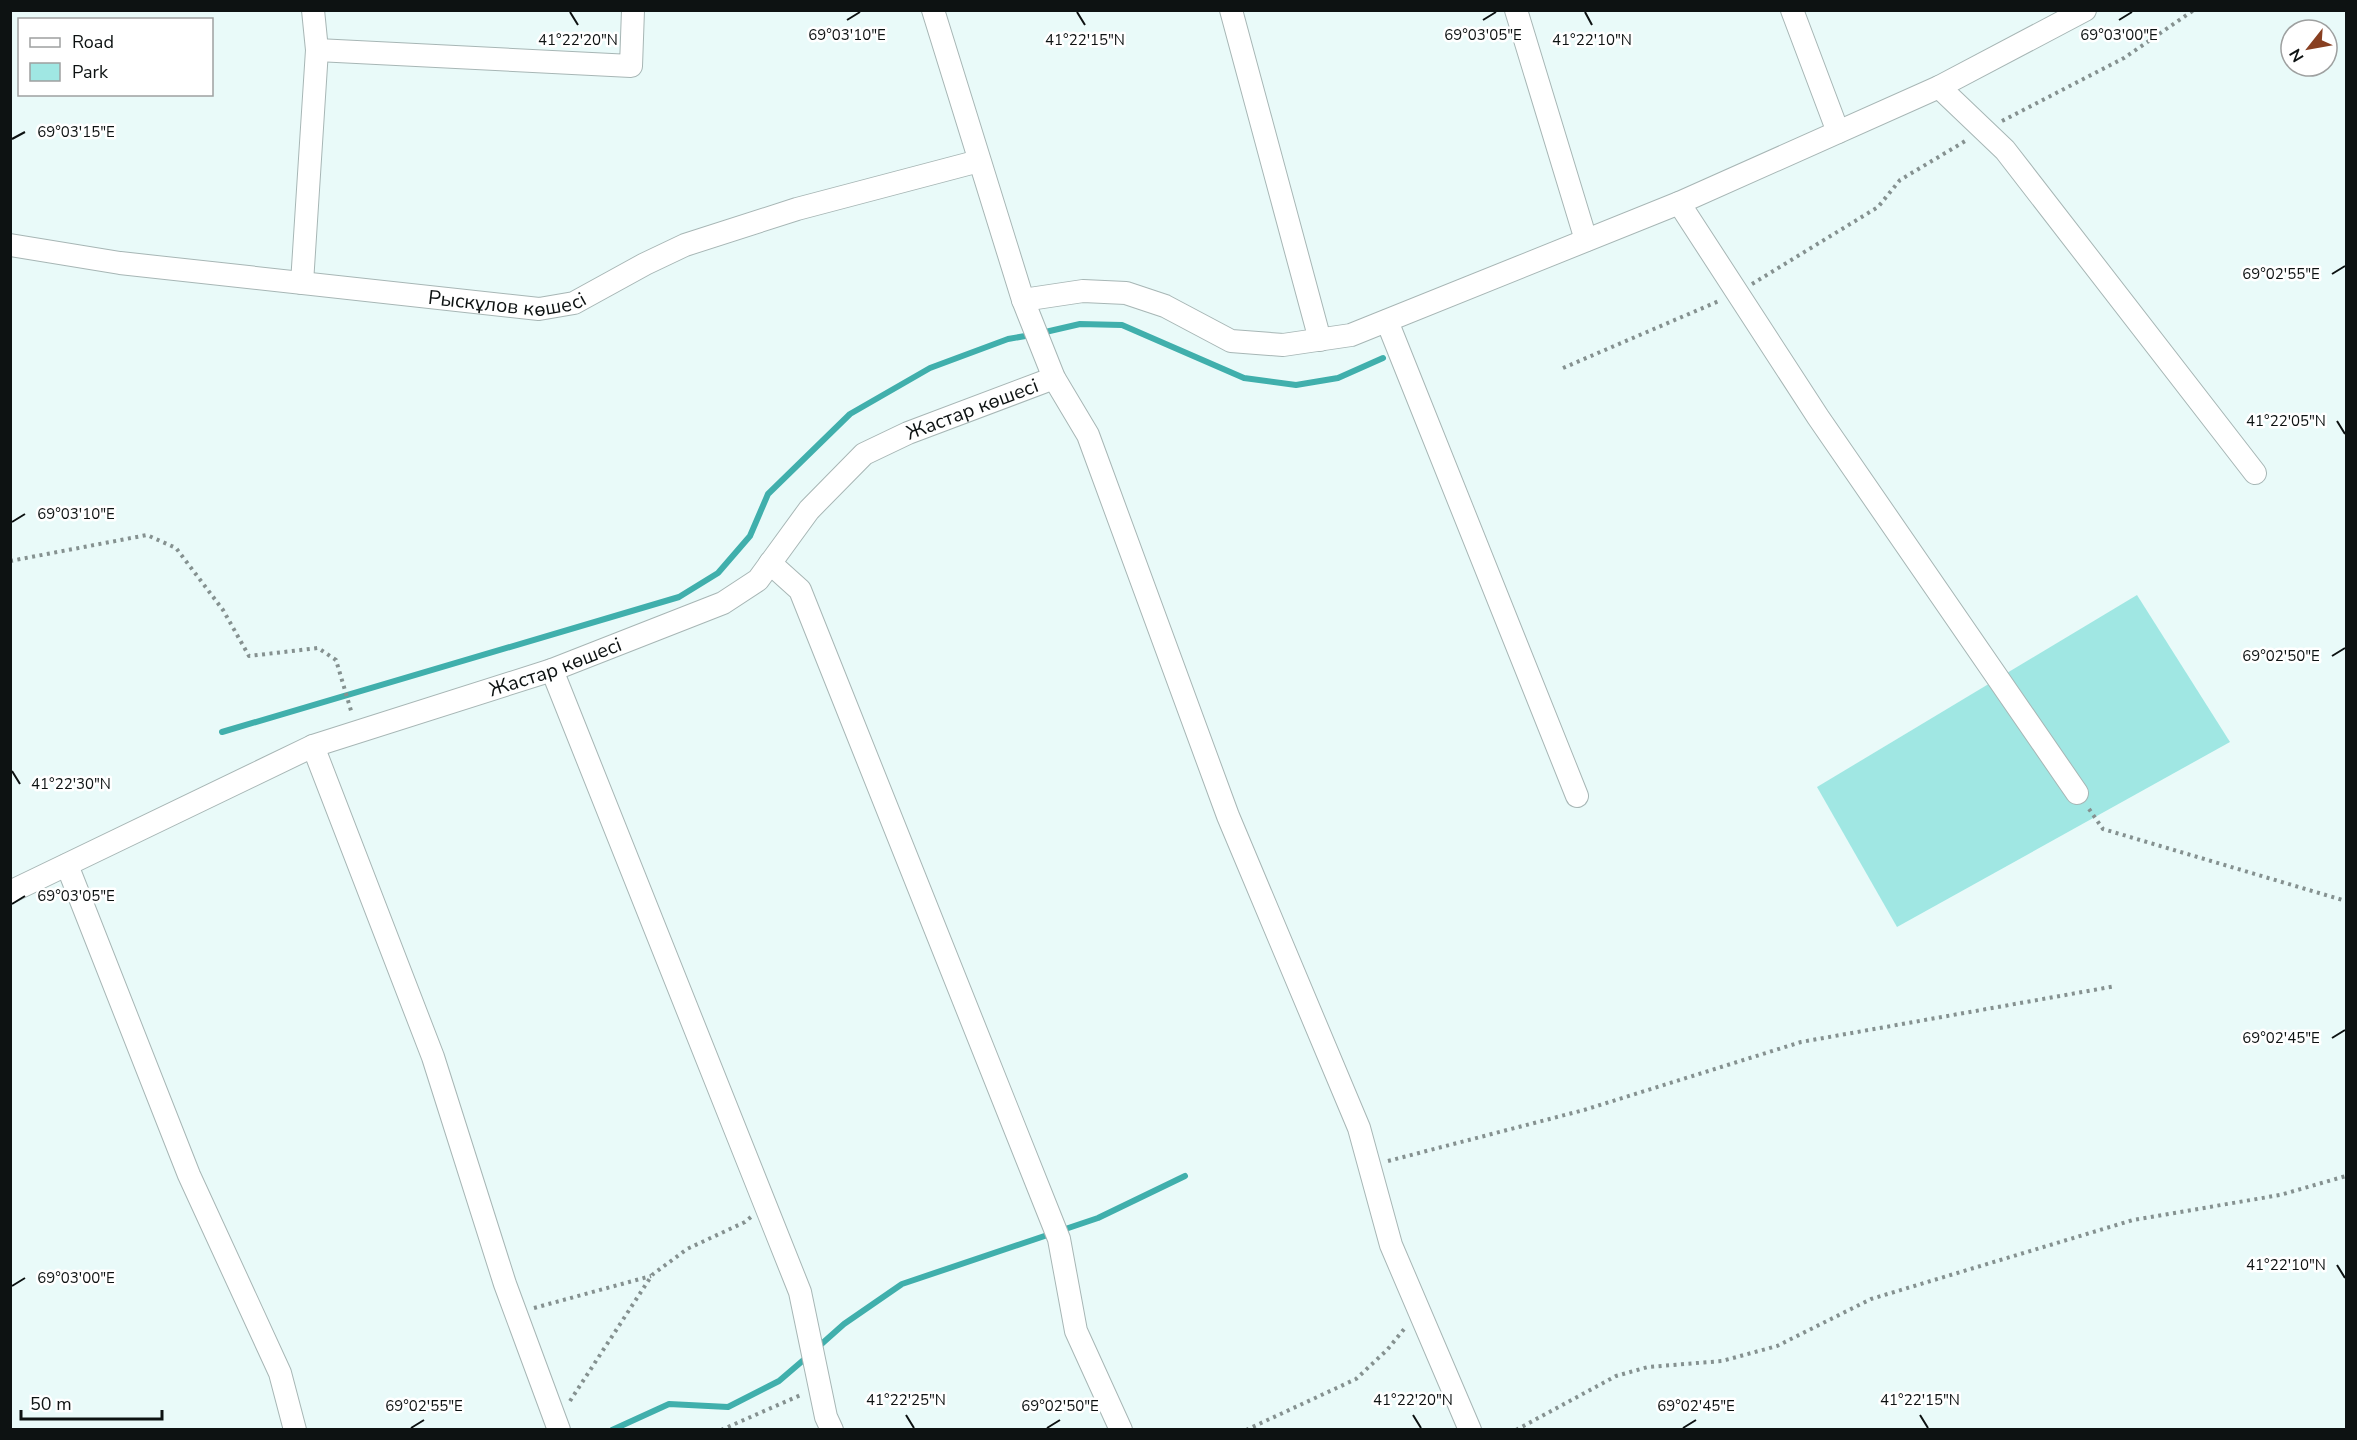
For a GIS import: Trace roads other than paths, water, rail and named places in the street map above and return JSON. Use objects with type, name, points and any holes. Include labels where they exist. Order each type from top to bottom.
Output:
[{"type":"street","points":[[302,283],[317,50],[313,10]]},
{"type":"street","points":[[317,50],[631,66],[633,10]]},
{"type":"street","points":[[933,10],[1023,300],[1054,378],[1088,435],[1228,816],[1359,1128],[1391,1245],[1470,1430]]},
{"type":"street","points":[[1231,10],[1320,340]]},
{"type":"street","points":[[1516,10],[1586,240]]},
{"type":"street","points":[[1792,10],[1838,132]]},
{"type":"street","points":[[1023,300],[1083,291],[1126,293],[1165,306],[1231,341],[1283,345],[1351,335],[1678,203],[1838,132],[1939,87],[2075,13]]},
{"type":"street","points":[[1939,87],[2005,150],[2255,473]]},
{"type":"street","name":"Рыскұлов көшесі","points":[[10,245],[120,263],[539,309],[574,303],[685,245],[796,209],[980,161]]},
{"type":"street","points":[[1678,203],[1818,417],[2077,794]]},
{"type":"street","points":[[1387,321],[1576,796]]},
{"type":"street","name":"Жастар көшесі","points":[[10,892],[313,746],[552,670],[723,603],[758,580],[809,510],[864,454],[908,433],[1054,378]]},
{"type":"street","points":[[770,563],[800,590],[1059,1239],[1076,1331],[1121,1430]]},
{"type":"street","points":[[552,670],[800,1292],[826,1417],[832,1430]]},
{"type":"street","points":[[313,746],[434,1057],[516,1312],[557,1426]]},
{"type":"street","points":[[67,865],[189,1175],[280,1373],[295,1430]]},
{"type":"waterway","points":[[1041,333],[1080,324],[1122,325],[1244,378],[1296,385],[1338,378],[1383,358]]},
{"type":"waterway","points":[[222,732],[679,597],[718,573],[750,536],[768,494],[850,414],[930,368],[1008,339],[1031,335]]},
{"type":"waterway","points":[[817,1348],[844,1324],[902,1284],[1098,1218],[1185,1176]]},
{"type":"waterway","points":[[612,1430],[669,1404],[728,1407],[779,1381],[807,1357]]}]
